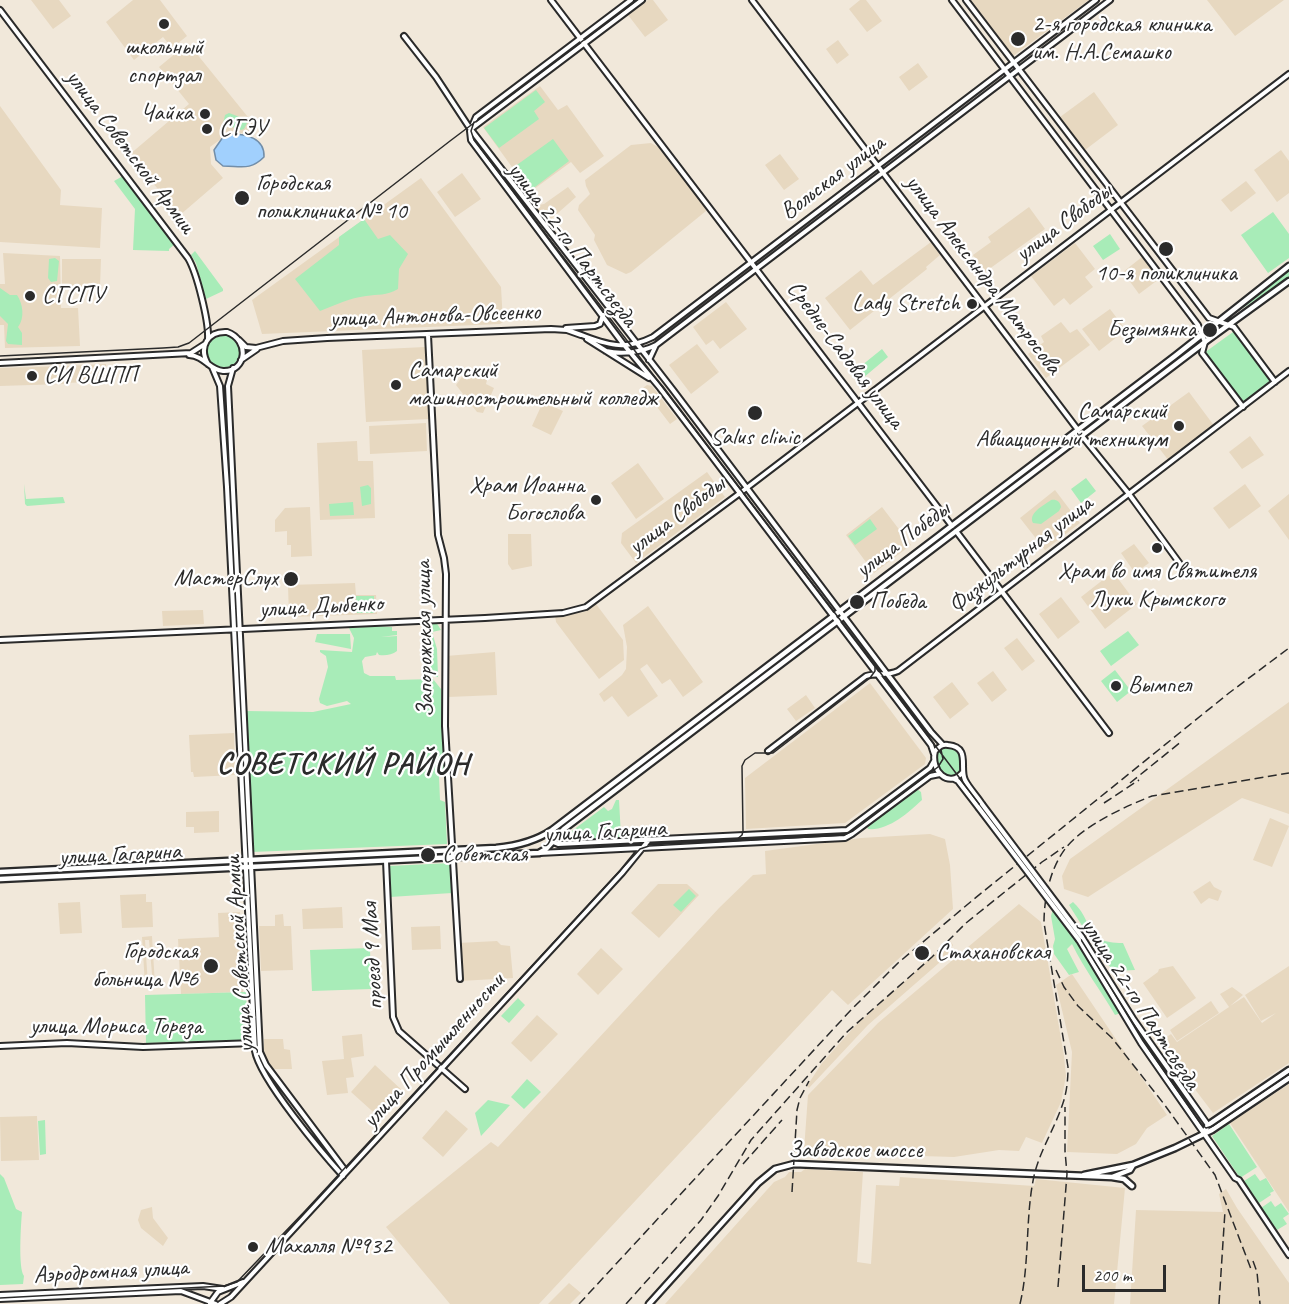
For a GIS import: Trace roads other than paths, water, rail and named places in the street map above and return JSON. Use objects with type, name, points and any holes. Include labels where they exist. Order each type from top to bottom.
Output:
[{"type":"main road","name":"Средне-Садовая улица","points":[[551,0],[1110,733]]},
{"type":"main road","points":[[471,129],[476,117],[631,0]]},
{"type":"main road","points":[[471,129],[642,0]]},
{"type":"main road","name":"улица Александра Матросова","points":[[752,0],[1186,572]]},
{"type":"main road","points":[[952,0],[1198,325],[1204,342],[1202,353],[1243,407]]},
{"type":"main road","points":[[966,0],[1209,318],[1234,327],[1275,382]]},
{"type":"main road","name":"Вольская улица","points":[[579,334],[608,345],[624,345],[653,337],[1096,0]]},
{"type":"main road","name":"Вольская улица","points":[[606,351],[630,352],[656,345],[1110,0]]},
{"type":"main road","name":"улица Советской Армии","points":[[0,10],[188,258],[194,271],[208,327],[208,339]]},
{"type":"main road","name":"улица 22-го Партсъезда","points":[[404,36],[436,77],[471,129],[943,745]]},
{"type":"main road","name":"улица Свободы","points":[[631,573],[740,493],[1289,74]]},
{"type":"main road","name":"улица 22-го Партсъезда","points":[[471,129],[473,144],[624,345],[878,674],[931,745],[934,754]]},
{"type":"main road","name":"улица Победы","points":[[538,853],[564,830],[823,632],[836,619],[840,611],[1147,378],[1289,266]]},
{"type":"main road","name":"улица Победы","points":[[536,839],[552,830],[818,628],[844,616],[858,606],[1204,342],[1289,281]]},
{"type":"main road","points":[[1230,312],[1229,317],[1236,318]]},
{"type":"main road","points":[[551,329],[596,326],[600,324],[603,315]]},
{"type":"main road","points":[[208,327],[219,332],[231,333],[246,347],[260,347]]},
{"type":"main road","name":"улица Антонова-Овсеенко","points":[[241,360],[260,347],[294,340],[551,329],[567,330],[579,334],[653,380]]},
{"type":"main road","points":[[0,363],[195,352],[219,332]]},
{"type":"main road","name":"Запорожская улица","points":[[428,335],[438,535],[446,574],[445,726],[460,979]]},
{"type":"main road","points":[[176,354],[198,356],[212,368],[222,371],[233,368],[241,360],[243,350],[239,340]]},
{"type":"main road","points":[[205,344],[204,354],[208,364]]},
{"type":"main road","points":[[649,360],[656,345]]},
{"type":"main road","name":"улица Советской Армии","points":[[212,368],[220,386],[230,496],[244,711],[249,952],[260,1047],[266,1065],[342,1167]]},
{"type":"main road","name":"улица Советской Армии","points":[[230,496],[231,451],[228,386],[233,368]]},
{"type":"main road","points":[[1156,370],[1156,374],[1161,376]]},
{"type":"main road","name":"Физкультурная улица","points":[[889,675],[898,671],[1289,371]]},
{"type":"main road","points":[[1147,378],[1152,378],[1151,383]]},
{"type":"main road","points":[[225,452],[231,451]]},
{"type":"main road","name":"улица Дыбенко","points":[[0,640],[447,620],[578,611],[631,573]]},
{"type":"main road","points":[[854,601],[853,605],[858,606]]},
{"type":"main road","points":[[818,628],[824,627],[823,632]]},
{"type":"main road","name":"улица Советской Армии","points":[[237,629],[238,711],[248,860]]},
{"type":"main road","points":[[768,752],[866,676],[889,675]]},
{"type":"main road","points":[[238,711],[244,711]]},
{"type":"main road","points":[[943,745],[950,745],[960,751],[964,759],[963,772],[960,776],[953,778],[940,774],[935,767],[934,754],[937,748],[943,745]]},
{"type":"main road","name":"улица Гагарина","points":[[553,842],[558,844],[624,842],[847,830],[930,768],[934,761]]},
{"type":"main road","name":"улица 22-го Партсъезда","points":[[963,772],[980,806]]},
{"type":"main road","name":"улица Гагарина","points":[[0,879],[845,838],[930,776],[940,774]]},
{"type":"main road","points":[[619,778],[624,784]]},
{"type":"main road","name":"улица 22-го Партсъезда","points":[[953,778],[980,806],[1080,938],[1208,1125]]},
{"type":"main road","points":[[538,853],[530,847],[531,842],[545,838],[553,842]]},
{"type":"main road","name":"улица Гагарина","points":[[0,872],[508,847],[536,839]]},
{"type":"main road","name":"улица Промышленности","points":[[222,1303],[231,1297],[352,1167],[622,873],[648,841]]},
{"type":"main road","points":[[624,842],[624,849]]},
{"type":"main road","points":[[226,861],[226,868]]},
{"type":"main road","name":"проезд 9 Мая","points":[[386,861],[393,1017],[399,1031],[465,1089]]},
{"type":"main road","name":"улица Советской Армии","points":[[248,867],[255,952],[253,1043],[260,1067],[343,1176]]},
{"type":"main road","name":"улица 22-го Партсъезда","points":[[1080,938],[1141,1043],[1289,1255]]},
{"type":"main road","points":[[249,952],[255,952]]},
{"type":"main road","points":[[253,1032],[260,1035],[253,1043],[260,1047]]},
{"type":"main road","name":"улица Мориса Тореза","points":[[0,1046],[73,1043],[143,1047],[253,1043]]},
{"type":"main road","points":[[1204,1132],[1208,1125],[1289,1070]]},
{"type":"main road","name":"Заводское шоссе","points":[[1084,1175],[1133,1165],[1175,1148],[1212,1130],[1289,1078]]},
{"type":"main road","points":[[299,1121],[305,1117]]},
{"type":"main road","name":"Заводское шоссе","points":[[649,1304],[758,1184],[781,1167],[795,1164],[1112,1177],[1130,1170],[1133,1165]]},
{"type":"main road","points":[[343,1176],[342,1167],[352,1167]]},
{"type":"main road","points":[[1112,1177],[1124,1179],[1132,1186]]},
{"type":"main road","name":"улица Промышленности","points":[[224,1289],[244,1282]]},
{"type":"main road","name":"Аэродромная улица","points":[[0,1295],[203,1286],[224,1289]]},
{"type":"main road","points":[[210,1303],[215,1295],[224,1289],[229,1291],[231,1297]]},
{"type":"main road","name":"Аэродромная улица","points":[[0,1299],[181,1291],[210,1303],[222,1303]]},
{"type":"main road","points":[[215,1295],[216,1302],[222,1303]]},
{"type":"water","points":[[231,134],[254,138],[261,145],[264,157],[250,166],[223,166],[216,160],[214,150],[223,137]]},
{"type":"tram line","points":[[0,356],[178,347],[189,343],[637,0]]},
{"type":"tram line","points":[[474,122],[471,131],[474,140],[1080,938],[1151,1052],[1201,1124],[1206,1128],[1213,1126],[1289,1074]]},
{"type":"tram line","points":[[735,841],[743,831],[742,766],[745,760],[755,753],[773,753],[870,678],[875,671],[875,663]]},
{"type":"tram line","points":[[0,1298],[224,1286],[237,1282],[640,849],[649,846],[844,835],[853,831],[938,767],[943,759],[941,750]]},
{"type":"railway","points":[[579,1304],[850,1011],[898,963],[1229,693],[1289,648]]},
{"type":"railway","points":[[1130,783],[1182,741]]},
{"type":"railway","points":[[1020,1304],[1034,1176],[1063,1103],[1067,1080],[1068,1067],[1044,923],[1045,904],[1055,865],[1065,849],[1082,832],[1118,811],[1152,796],[1289,773]]},
{"type":"railway","points":[[1104,803],[1139,780]]},
{"type":"railway","points":[[626,1304],[701,1220],[751,1140],[847,1032],[932,957],[966,923],[1064,847]]},
{"type":"railway","points":[[1056,970],[1064,987],[1078,1006],[1112,1038],[1164,1104],[1215,1175],[1251,1269]]},
{"type":"railway","points":[[792,1192],[797,1110],[800,1098],[809,1081]]},
{"type":"railway","points":[[1058,1287],[1067,1174],[1065,1107]]},
{"type":"railway","points":[[743,1164],[782,1120]]},
{"type":"railway","points":[[1219,1304],[1225,1211]]},
{"type":"railway","points":[[1253,1261],[1257,1272],[1260,1304]]},
{"type":"place","name":"школьный спортзал","points":[[164,24]]},
{"type":"place","name":"2-я городская клиника им. Н.А.Семашко","points":[[1018,39]]},
{"type":"place","name":"Чайка","points":[[205,114]]},
{"type":"place","name":"СГЭУ","points":[[207,129]]},
{"type":"place","name":"Городская поликлиника № 10","points":[[242,198]]},
{"type":"place","name":"10-я поликлиника","points":[[1166,249]]},
{"type":"place","name":"СГСПУ","points":[[30,296]]},
{"type":"place","name":"Lady Stretch","points":[[972,304]]},
{"type":"place","name":"Безымянка","points":[[1210,330]]},
{"type":"place","name":"СИ ВШПП","points":[[32,376]]},
{"type":"place","name":"Самарский машиностроительный колледж","points":[[396,385]]},
{"type":"place","name":"Salus clinic","points":[[755,413]]},
{"type":"place","name":"Самарский Авиационный техникум","points":[[1179,426]]},
{"type":"place","name":"Храм Иоанна Богослова","points":[[596,500]]},
{"type":"place","name":"Храм во имя Святителя Луки Крымского","points":[[1157,548]]},
{"type":"place","name":"МастерСлух","points":[[291,579]]},
{"type":"place","name":"Победа","points":[[857,602]]},
{"type":"place","name":"Вымпел","points":[[1116,686]]},
{"type":"place","name":"Советская","points":[[428,855]]},
{"type":"place","name":"Стахановская","points":[[922,953]]},
{"type":"place","name":"Городская больница №6","points":[[211,966]]},
{"type":"place","name":"Махалля №932","points":[[253,1247]]},
{"type":"district","name":"СОВЕТСКИЙ РАЙОН","points":[[343,765]]}]
